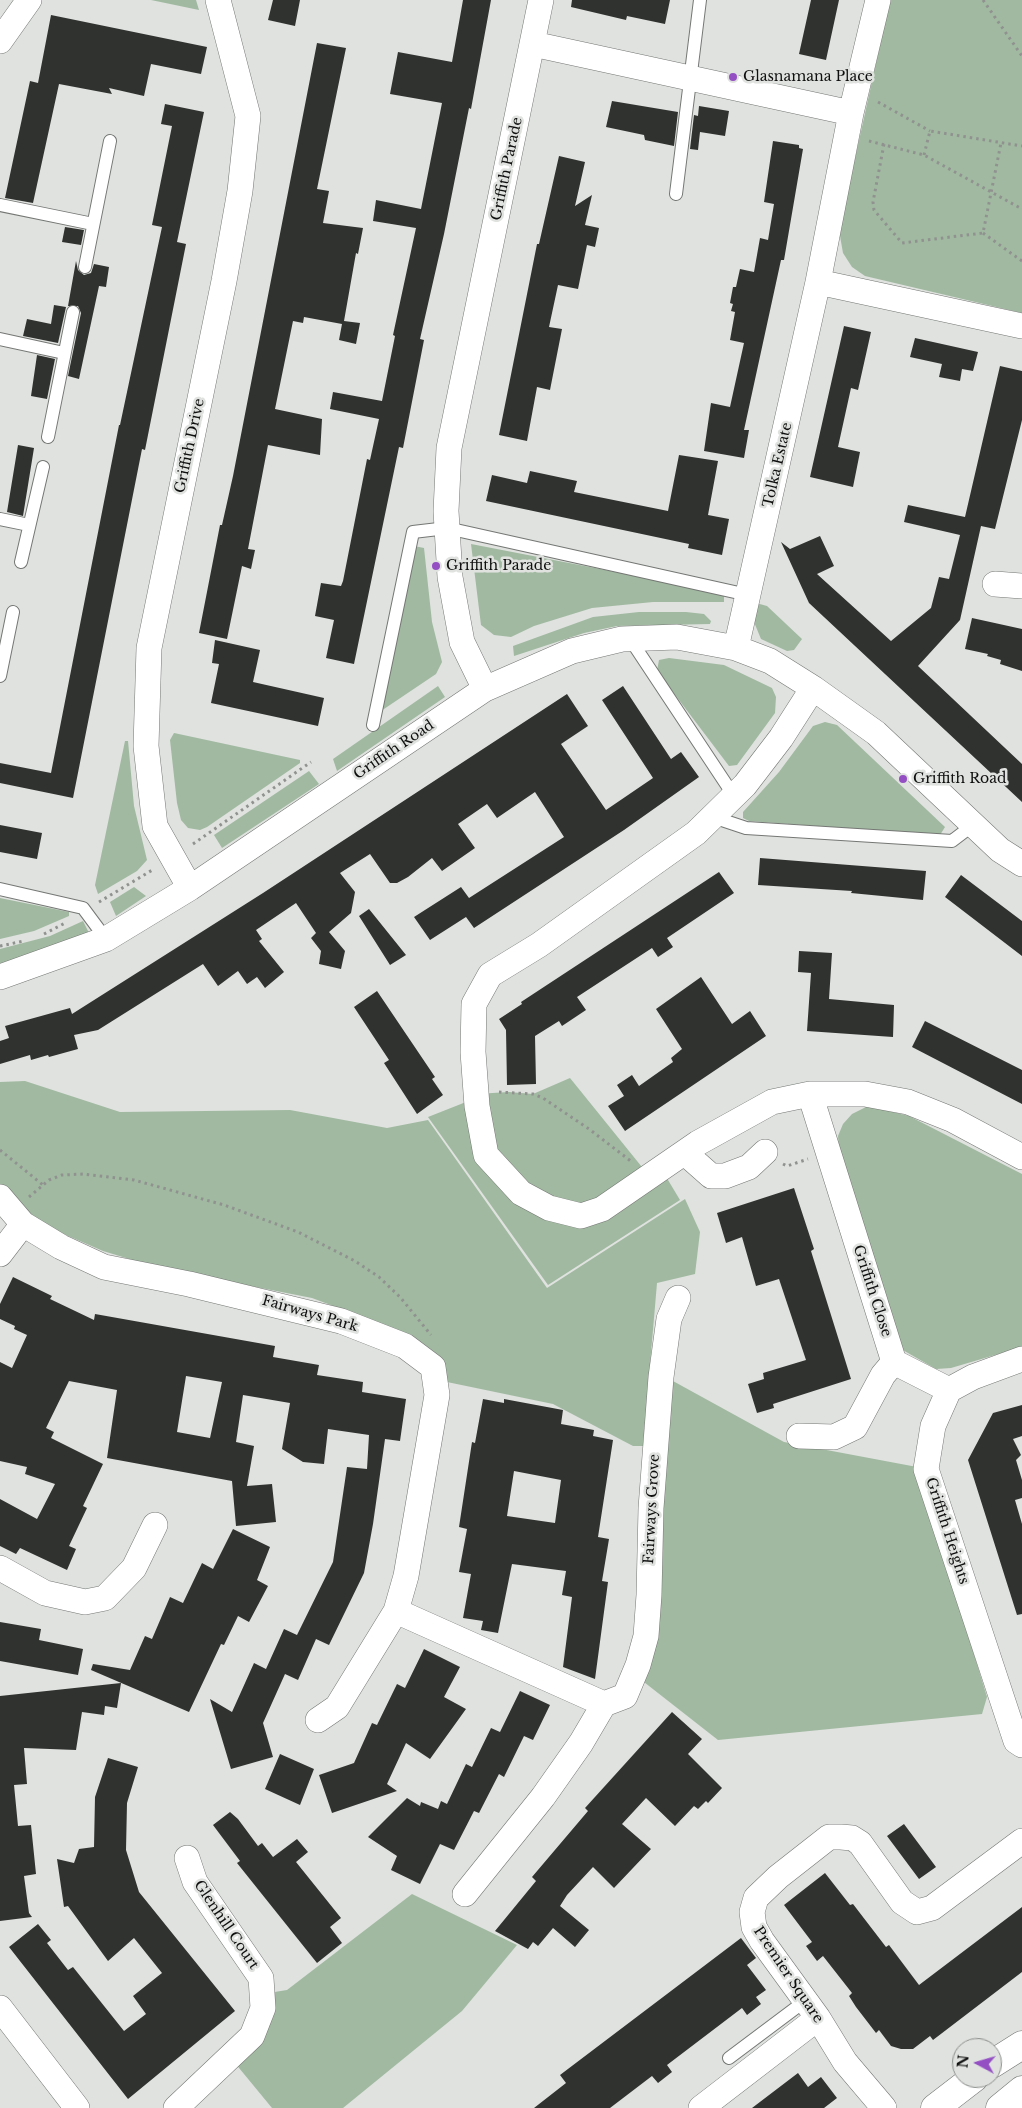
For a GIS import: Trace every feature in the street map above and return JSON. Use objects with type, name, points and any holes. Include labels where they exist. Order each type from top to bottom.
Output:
[{"type":"main road","points":[[1002,2058],[1022,2045]]},
{"type":"main road","points":[[935,2108],[961,2088]]},
{"type":"main road","points":[[1000,2108],[1022,2090]]},
{"type":"street","points":[[0,41],[29,0]]},
{"type":"street","name":"Griffith Drive","points":[[190,888],[155,826],[146,746],[149,648],[224,281],[240,191],[248,116],[218,0]]},
{"type":"street","name":"Griffith Parade","points":[[485,689],[462,642],[450,577],[447,528],[449,448],[541,0]]},
{"type":"street","name":"Tolka Estate","points":[[736,648],[818,282],[851,113],[878,0]]},
{"type":"street","points":[[533,44],[851,113]]},
{"type":"street","points":[[818,282],[1022,326]]},
{"type":"street","points":[[995,584],[1022,586]]},
{"type":"street","name":"Griffith Road","points":[[0,977],[106,939],[190,888],[485,689],[572,651],[630,639],[677,637],[736,648],[770,661],[813,688],[876,733],[1000,850],[1022,864]]},
{"type":"street","points":[[813,688],[781,738],[734,796],[696,833],[547,940],[490,975],[474,1004],[473,1052],[476,1094],[486,1155],[521,1193],[549,1208],[581,1216],[602,1209],[698,1143],[772,1102],[810,1094],[865,1094],[908,1102],[953,1120],[1022,1157]]},
{"type":"street","name":"Griffith Close","points":[[810,1094],[894,1362]]},
{"type":"street","points":[[685,1153],[711,1176],[725,1176],[749,1167],[765,1152]]},
{"type":"street","points":[[0,1254],[12,1211]]},
{"type":"street","name":"Fairways Park","points":[[12,1211],[61,1247],[104,1267],[198,1286],[342,1320],[405,1346],[433,1366]]},
{"type":"street","name":"Fairways Grove","points":[[604,1704],[625,1696],[638,1665],[646,1636],[651,1508],[661,1377],[669,1319],[678,1298]]},
{"type":"street","points":[[799,1436],[834,1437],[855,1427],[884,1375],[894,1362],[949,1390],[973,1376],[1022,1359]]},
{"type":"street","points":[[318,1720],[337,1706],[396,1611],[406,1576],[437,1395],[433,1366]]},
{"type":"street","name":"Griffith Heights","points":[[949,1390],[933,1426],[926,1469],[1016,1741],[1022,1745]]},
{"type":"street","points":[[0,1568],[45,1593],[86,1602],[105,1598],[134,1568],[155,1525]]},
{"type":"street","points":[[396,1611],[604,1704],[581,1743],[543,1797],[465,1894]]},
{"type":"street","name":"Premier Square","points":[[884,2108],[845,2062],[762,1941],[754,1927],[752,1912],[756,1898],[778,1877],[829,1837],[852,1838],[860,1843],[902,1902],[917,1912],[932,1908],[1022,1841]]},
{"type":"street","name":"Glenhill Court","points":[[176,2108],[252,2036],[264,2008],[261,1978],[196,1882],[187,1858]]},
{"type":"street","points":[[0,2008],[77,2108]]},
{"type":"street","points":[[701,2108],[811,2010]]},
{"type":"lane","points":[[676,194],[692,78],[700,0]]},
{"type":"lane","points":[[85,266],[110,141]]},
{"type":"lane","points":[[0,205],[94,224]]},
{"type":"lane","points":[[48,437],[73,312]]},
{"type":"lane","points":[[0,339],[64,353]]},
{"type":"lane","points":[[21,562],[43,467]]},
{"type":"lane","points":[[0,519],[29,525]]},
{"type":"lane","points":[[373,725],[413,532],[447,528],[748,595]]},
{"type":"lane","points":[[0,676],[2,653],[13,612]]},
{"type":"lane","points":[[630,639],[734,796]]},
{"type":"lane","points":[[713,817],[746,828],[952,841],[973,825]]},
{"type":"lane","points":[[0,889],[83,908],[106,939]]},
{"type":"lane","points":[[728,2058],[811,2010]]},
{"type":"path","points":[[983,0],[1022,56]]},
{"type":"path","points":[[851,113],[930,131],[1022,146]]},
{"type":"path","points":[[851,113],[884,144],[924,154],[1022,209]]},
{"type":"path","points":[[924,154],[930,131]]},
{"type":"path","points":[[984,233],[1001,143]]},
{"type":"path","points":[[884,144],[872,202],[874,210],[902,243],[984,233],[1022,261]]},
{"type":"path","points":[[37,937],[62,926],[83,908],[92,907],[173,858],[311,762]]},
{"type":"path","points":[[0,946],[28,940]]},
{"type":"path","points":[[476,1094],[509,1092],[533,1094],[542,1098],[601,1138],[643,1182]]},
{"type":"path","points":[[0,1150],[43,1185]]},
{"type":"path","points":[[765,1152],[787,1166],[827,1153]]},
{"type":"path","points":[[12,1211],[43,1185],[62,1175],[83,1174],[134,1180],[224,1205],[298,1232],[334,1249],[379,1277],[416,1315],[430,1333],[437,1350],[433,1366]]},
{"type":"green space","points":[[151,0],[196,0],[199,10]]},
{"type":"green space","points":[[890,0],[1022,0],[1022,313],[865,276],[852,267],[843,253],[840,236],[841,222]]},
{"type":"green space","points":[[471,544],[724,593],[724,602],[653,602],[592,608],[534,626],[511,637],[494,635],[481,625]]},
{"type":"green space","points":[[414,546],[424,548],[432,622],[442,662],[436,674],[381,711]]},
{"type":"green space","points":[[756,603],[767,606],[802,639],[794,650],[787,651],[761,639],[754,622]]},
{"type":"green space","points":[[639,612],[704,614],[711,621],[710,624],[617,626],[584,633],[514,656],[513,646],[593,617]]},
{"type":"green space","points":[[669,658],[724,665],[772,688],[776,697],[775,713],[737,765],[729,766],[657,671],[659,660]]},
{"type":"green space","points":[[438,686],[445,697],[337,771],[333,759]]},
{"type":"green space","points":[[825,722],[837,725],[945,827],[940,835],[749,821],[743,818],[743,812],[779,772],[813,726]]},
{"type":"green space","points":[[174,733],[300,760],[300,763],[207,827],[200,830],[188,828],[181,820],[177,803],[170,740]]},
{"type":"green space","points":[[125,741],[128,741],[134,806],[147,860],[137,871],[98,894],[95,885]]},
{"type":"green space","points":[[309,771],[319,784],[222,848],[214,835]]},
{"type":"green space","points":[[134,887],[146,896],[116,916],[110,902]]},
{"type":"green space","points":[[0,898],[69,912],[69,916],[34,931],[0,939]]},
{"type":"green space","points":[[83,921],[89,933],[0,965],[0,949],[50,936]]},
{"type":"green space","points":[[570,1078],[650,1177],[662,1170],[680,1200],[548,1285],[428,1117],[466,1102],[476,1094],[509,1092],[533,1094]]},
{"type":"green space","points":[[25,1081],[120,1112],[290,1110],[387,1128],[428,1120],[547,1288],[685,1199],[700,1232],[695,1274],[657,1283],[643,1446],[633,1446],[553,1404],[447,1382],[371,1320],[312,1298],[159,1268],[103,1251],[29,1219],[0,1189],[0,1082]]},
{"type":"green space","points":[[868,1106],[909,1116],[1022,1174],[1022,1347],[951,1368],[936,1369],[901,1349],[839,1150],[838,1136],[843,1124],[852,1114]]},
{"type":"green space","points":[[662,1375],[784,1442],[917,1467],[987,1697],[982,1714],[718,1740],[635,1675]]},
{"type":"green space","points":[[412,1894],[517,1945],[462,2011],[343,2108],[272,2108],[230,2057],[262,1994],[287,1990]]},
{"type":"building","points":[[273,0],[300,0],[295,26],[268,20]]},
{"type":"building","points":[[463,0],[491,0],[471,109],[469,108],[444,234],[420,339],[424,340],[403,448],[399,447],[354,664],[326,658],[334,620],[315,616],[321,583],[341,586],[343,581],[367,459],[370,460],[379,419],[330,409],[333,392],[382,401],[395,336],[393,335],[416,228],[373,221],[376,200],[421,209],[442,103],[390,94],[398,52],[452,62]]},
{"type":"building","points":[[572,0],[670,0],[665,24],[627,16],[626,20],[571,7]]},
{"type":"building","points":[[811,0],[839,0],[826,60],[799,54]]},
{"type":"building","points":[[51,15],[207,47],[201,74],[151,64],[144,96],[109,88],[112,94],[59,84],[33,203],[5,198],[30,81],[38,83]]},
{"type":"building","points":[[317,43],[346,48],[317,189],[329,191],[323,223],[363,228],[358,254],[356,253],[344,321],[360,323],[356,344],[339,340],[342,324],[304,317],[303,323],[293,321],[275,409],[322,419],[320,455],[268,445],[248,549],[255,550],[251,569],[242,566],[227,639],[199,633],[220,525],[222,525],[233,476]]},
{"type":"building","points":[[612,101],[678,112],[674,146],[645,140],[644,135],[606,127]]},
{"type":"building","points":[[165,104],[204,112],[177,242],[186,244],[145,450],[142,449],[73,798],[0,783],[0,763],[51,773],[119,425],[162,227],[152,225],[172,126],[161,124]]},
{"type":"building","points":[[699,106],[729,111],[725,136],[700,132],[698,150],[690,149],[694,115],[698,116]]},
{"type":"building","points":[[773,141],[799,145],[799,148],[803,149],[784,260],[781,260],[744,430],[749,430],[744,458],[704,451],[711,403],[730,407],[744,343],[730,340],[735,312],[731,311],[733,304],[730,303],[733,287],[736,287],[740,269],[754,272],[760,238],[768,240],[774,204],[764,202]]},
{"type":"building","points":[[559,156],[585,162],[575,206],[592,195],[585,225],[599,228],[595,247],[587,245],[578,289],[558,285],[549,327],[562,329],[550,390],[537,387],[527,441],[499,435],[537,244],[539,244]]},
{"type":"building","points":[[65,227],[84,230],[81,245],[62,242]]},
{"type":"building","points":[[76,261],[78,270],[84,275],[91,273],[94,264],[109,267],[106,287],[99,286],[79,379],[68,376],[81,313],[78,306],[68,306]]},
{"type":"building","points":[[54,305],[66,307],[58,343],[23,336],[27,319],[51,324]]},
{"type":"building","points":[[844,326],[871,332],[858,390],[851,388],[838,447],[860,452],[853,487],[810,477]]},
{"type":"building","points":[[915,338],[978,352],[973,371],[962,369],[960,381],[939,377],[942,364],[910,357]]},
{"type":"building","points":[[37,355],[55,359],[47,399],[31,396]]},
{"type":"building","points":[[1000,366],[1022,371],[1022,420],[995,529],[981,526],[960,620],[918,666],[1022,764],[1022,802],[809,603],[781,542],[790,549],[820,536],[834,566],[817,574],[891,641],[931,608],[939,577],[949,579],[960,535],[904,522],[908,505],[965,517]]},
{"type":"building","points":[[18,445],[34,448],[23,516],[7,512]]},
{"type":"building","points":[[679,455],[718,461],[708,515],[729,519],[722,555],[688,548],[689,544],[486,501],[492,475],[527,483],[530,471],[577,481],[574,492],[668,511]]},
{"type":"building","points":[[972,618],[1022,629],[1022,671],[1000,664],[1001,660],[987,656],[988,654],[965,649]]},
{"type":"building","points":[[215,640],[260,650],[253,682],[324,698],[318,726],[211,703],[219,664],[212,663]]},
{"type":"building","points":[[623,686],[671,759],[681,752],[699,777],[624,830],[474,928],[466,917],[430,940],[414,917],[461,887],[469,898],[564,837],[535,792],[497,818],[487,804],[458,824],[475,848],[442,871],[432,858],[408,877],[397,883],[390,883],[370,854],[340,873],[355,892],[351,913],[329,932],[345,951],[341,969],[319,964],[321,951],[311,938],[316,933],[296,903],[256,930],[262,939],[259,941],[284,972],[265,988],[257,977],[247,984],[238,971],[218,986],[203,964],[98,1030],[74,1035],[78,1049],[31,1060],[30,1055],[0,1064],[0,1041],[9,1038],[5,1026],[70,1008],[72,1014],[263,893],[567,694],[588,726],[561,744],[606,810],[653,778],[602,700]]},
{"type":"building","points":[[0,825],[42,833],[37,859],[0,852]]},
{"type":"building","points":[[760,858],[926,871],[923,900],[851,893],[852,891],[758,885]]},
{"type":"building","points":[[719,872],[734,893],[667,938],[673,947],[658,957],[652,948],[577,997],[586,1010],[562,1026],[559,1021],[535,1036],[536,1084],[507,1085],[506,1030],[499,1019],[522,1004],[521,1002]]},
{"type":"building","points":[[961,875],[1022,921],[1022,956],[945,897]]},
{"type":"building","points":[[369,909],[406,955],[390,965],[359,916]]},
{"type":"building","points":[[799,951],[832,953],[829,999],[894,1005],[893,1037],[807,1031],[811,973],[798,972]]},
{"type":"building","points":[[701,977],[732,1024],[750,1011],[766,1036],[625,1131],[608,1106],[624,1096],[617,1085],[632,1075],[639,1086],[673,1062],[671,1058],[682,1049],[656,1009]]},
{"type":"building","points":[[377,991],[435,1077],[432,1079],[443,1095],[417,1114],[384,1063],[389,1060],[354,1007]]},
{"type":"building","points":[[925,1021],[1022,1070],[1022,1104],[912,1047]]},
{"type":"building","points":[[794,1188],[814,1249],[811,1251],[851,1379],[773,1404],[774,1408],[757,1413],[748,1384],[764,1379],[763,1373],[806,1360],[779,1279],[756,1286],[742,1237],[726,1243],[717,1213]]},
{"type":"building","points":[[13,1277],[52,1296],[50,1299],[94,1320],[95,1314],[275,1346],[273,1357],[319,1365],[317,1375],[363,1382],[362,1392],[406,1399],[400,1441],[385,1439],[364,1573],[329,1645],[316,1639],[298,1680],[285,1674],[263,1723],[273,1757],[231,1769],[210,1699],[232,1712],[254,1663],[266,1669],[284,1629],[297,1635],[333,1562],[347,1467],[367,1469],[369,1435],[328,1429],[324,1464],[303,1462],[282,1449],[290,1403],[243,1395],[236,1442],[254,1446],[247,1486],[272,1484],[276,1522],[236,1526],[232,1481],[107,1458],[117,1390],[69,1381],[46,1428],[54,1432],[51,1438],[103,1464],[83,1506],[87,1508],[69,1546],[76,1549],[67,1570],[20,1548],[16,1554],[0,1546],[0,1499],[37,1519],[55,1484],[25,1474],[27,1467],[0,1461],[0,1362],[12,1368],[27,1335],[14,1329],[15,1326],[0,1319],[0,1304]],"holes":[[[186,1376],[222,1382],[210,1438],[177,1432]]]},
{"type":"building","points":[[483,1399],[504,1403],[504,1399],[563,1410],[561,1424],[594,1430],[593,1436],[613,1440],[598,1537],[609,1539],[602,1581],[608,1582],[595,1679],[563,1667],[572,1597],[562,1595],[566,1571],[512,1564],[498,1633],[481,1630],[483,1621],[463,1618],[471,1574],[459,1572],[467,1529],[459,1527],[472,1442],[475,1443]],"holes":[[[514,1471],[561,1480],[555,1523],[507,1516]]]},
{"type":"building","points":[[1022,1405],[1022,1436],[1013,1439],[1021,1455],[1016,1460],[1022,1480],[1022,1498],[1015,1500],[1022,1524],[1022,1614],[1017,1615],[968,1460],[993,1413]]},
{"type":"building","points":[[233,1529],[270,1547],[257,1580],[268,1586],[249,1622],[238,1616],[224,1645],[221,1644],[189,1712],[91,1670],[93,1664],[130,1670],[145,1636],[152,1639],[170,1597],[183,1603],[202,1563],[213,1569]]},
{"type":"building","points":[[0,1622],[41,1629],[39,1640],[83,1649],[78,1675],[0,1661]]},
{"type":"building","points":[[424,1649],[460,1667],[444,1697],[466,1709],[430,1759],[406,1743],[387,1784],[397,1791],[332,1813],[319,1775],[354,1763],[372,1723],[377,1725],[397,1684],[405,1688]]},
{"type":"building","points":[[121,1683],[117,1708],[105,1706],[104,1715],[82,1712],[76,1750],[24,1748],[27,1784],[14,1785],[18,1826],[31,1825],[36,1874],[24,1876],[29,1913],[32,1917],[0,1921],[0,1696]]},
{"type":"building","points":[[520,1691],[550,1705],[533,1740],[524,1736],[504,1777],[499,1774],[479,1813],[474,1811],[454,1850],[440,1844],[420,1884],[391,1870],[397,1856],[368,1837],[407,1798],[420,1806],[421,1802],[438,1809],[441,1801],[447,1804],[466,1764],[472,1767],[491,1728],[500,1732]]},
{"type":"building","points":[[672,1712],[702,1739],[688,1754],[722,1788],[708,1803],[706,1801],[698,1809],[694,1806],[675,1826],[646,1798],[622,1824],[651,1849],[614,1888],[593,1867],[567,1895],[560,1906],[589,1930],[575,1947],[553,1928],[538,1946],[533,1942],[528,1949],[495,1931],[536,1881],[532,1877],[588,1811],[585,1808]]},
{"type":"building","points":[[280,1754],[314,1769],[300,1805],[265,1789]]},
{"type":"building","points":[[108,1758],[138,1767],[127,1803],[126,1850],[139,1892],[235,2011],[128,2099],[9,1947],[38,1924],[51,1940],[47,1943],[68,1970],[73,1967],[124,2031],[146,2014],[133,1996],[162,1973],[134,1938],[108,1961],[68,1906],[64,1907],[57,1859],[74,1863],[79,1849],[94,1847],[95,1797]]},
{"type":"building","points":[[230,1812],[238,1819],[258,1846],[262,1843],[273,1857],[297,1839],[308,1852],[296,1862],[341,1918],[330,1927],[342,1943],[317,1963],[237,1863],[240,1861],[213,1825]]},
{"type":"building","points":[[904,1824],[936,1867],[919,1879],[887,1836]]},
{"type":"building","points":[[825,1873],[850,1905],[853,1904],[886,1947],[889,1945],[919,1985],[1022,1907],[1022,1972],[933,2040],[930,2036],[913,2049],[901,2049],[891,2046],[879,2030],[876,2033],[856,2007],[849,1996],[852,1993],[823,1956],[817,1961],[806,1946],[812,1942],[784,1905]]},
{"type":"building","points":[[741,1938],[756,1958],[747,1965],[766,1990],[756,1997],[761,2004],[747,2015],[742,2008],[667,2065],[672,2072],[658,2083],[652,2076],[610,2108],[534,2108],[566,2083],[560,2075]]},
{"type":"building","points":[[798,2073],[808,2087],[821,2077],[837,2098],[824,2108],[752,2108]]},
{"type":"place","name":"Glasnamana Place","points":[[733,77]]},
{"type":"place","name":"Griffith Parade","points":[[436,566]]},
{"type":"place","name":"Griffith Road","points":[[903,779]]}]
